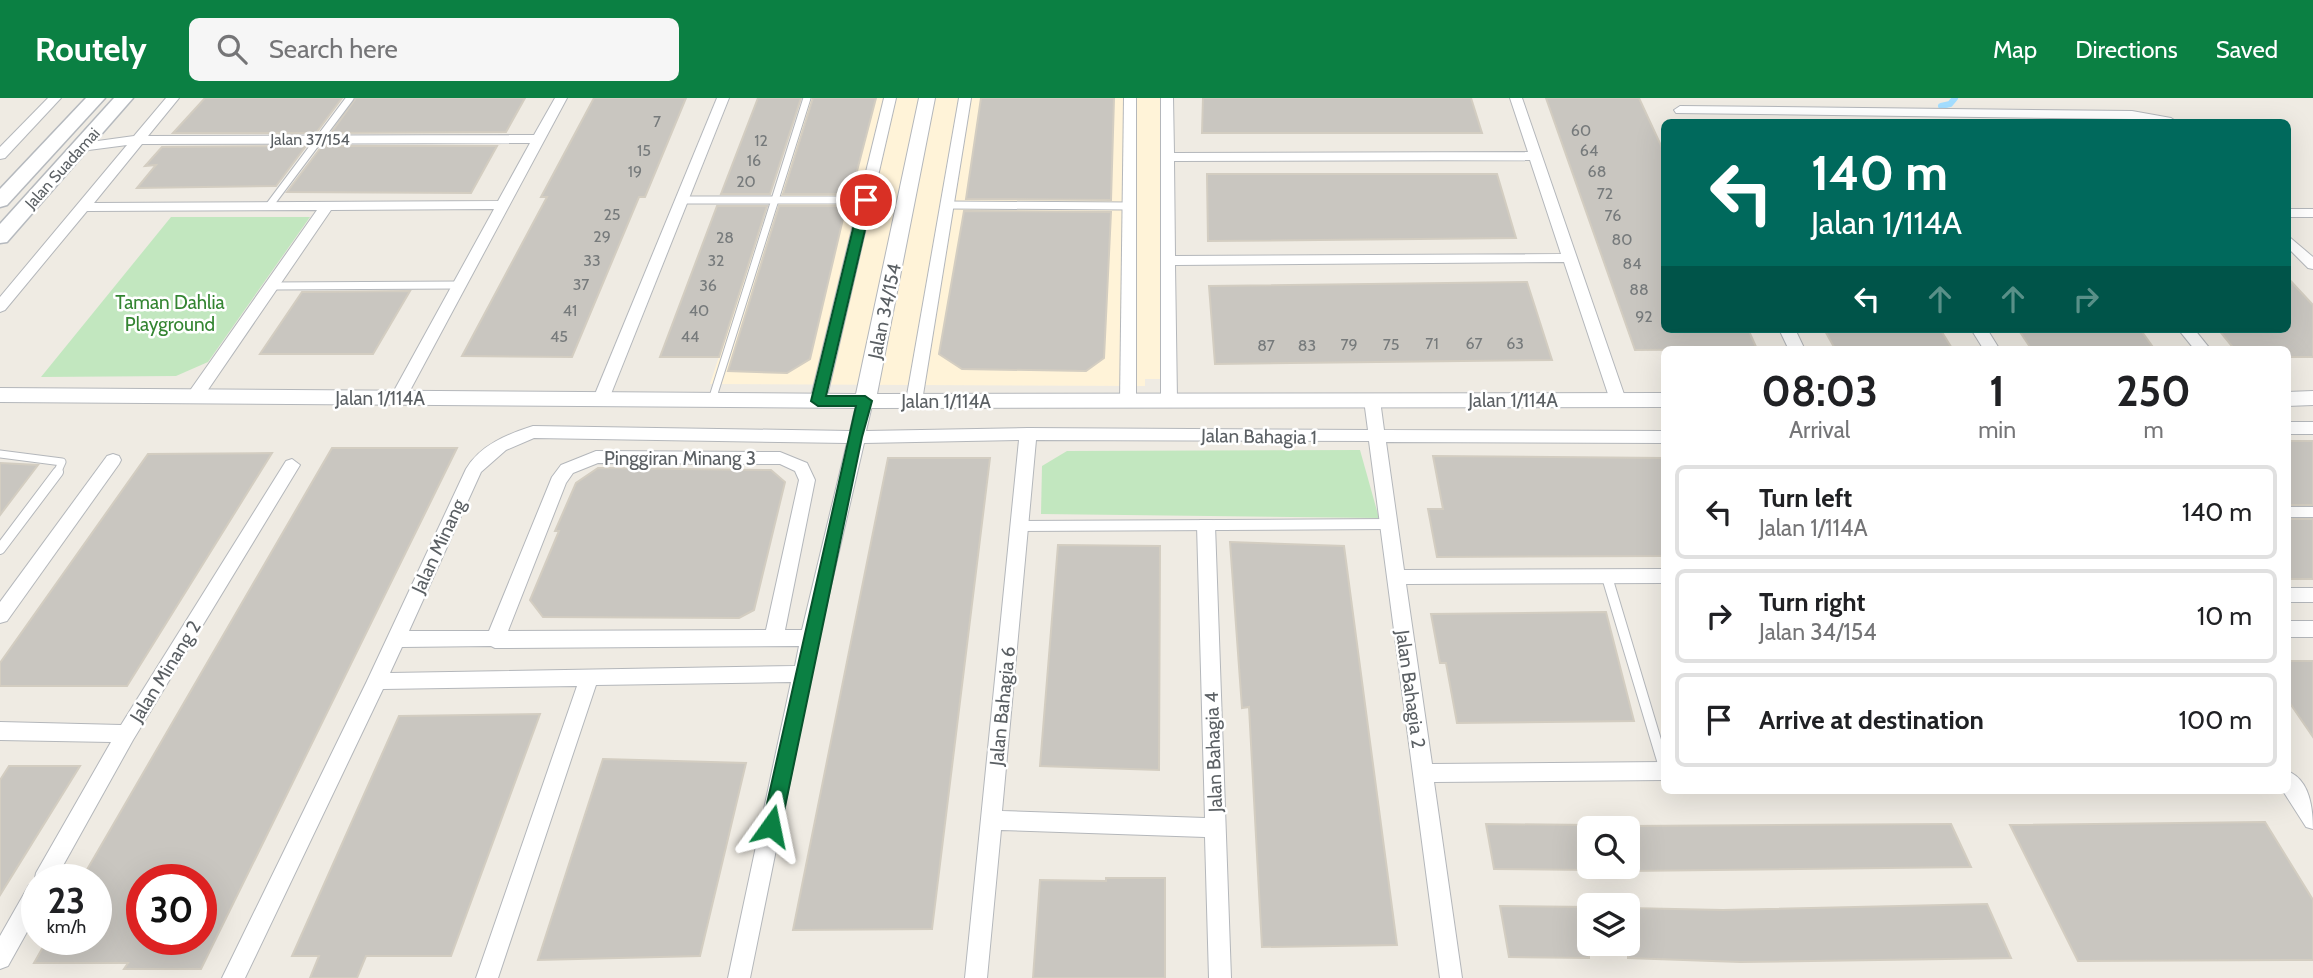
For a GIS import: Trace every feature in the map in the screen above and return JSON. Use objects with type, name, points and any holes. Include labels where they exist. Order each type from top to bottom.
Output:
[{"type":"main road","name":"Jalan Suadamai","points":[[0,201],[96,98]]},
{"type":"main road","name":"Jalan Suadamai","points":[[0,237],[124,98]]},
{"type":"street","points":[[1,153],[55,98]]},
{"type":"street","points":[[0,307],[173,98]]},
{"type":"street","points":[[398,398],[561,98]]},
{"type":"street","points":[[601,399],[723,98]]},
{"type":"street","points":[[818,401],[890,98]]},
{"type":"street","name":"Jalan 34/154","points":[[865,401],[927,98]]},
{"type":"street","points":[[914,401],[965,98]]},
{"type":"street","points":[[1128,401],[1130,98]]},
{"type":"street","points":[[1167,98],[1169,400]]},
{"type":"street","points":[[1516,98],[1618,400]]},
{"type":"street","points":[[1832,98],[1845,118]]},
{"type":"street","points":[[1680,110],[1845,118],[2132,115],[2154,119]]},
{"type":"street","name":"Jalan 37/154","points":[[80,147],[137,140],[539,139]]},
{"type":"street","points":[[1167,157],[1535,156]]},
{"type":"street","points":[[82,207],[503,205]]},
{"type":"street","points":[[195,396],[327,206]]},
{"type":"street","points":[[2291,212],[2313,212]]},
{"type":"street","points":[[2291,243],[2313,265]]},
{"type":"street","points":[[1168,261],[1570,258]]},
{"type":"street","name":"Jalan 1/114A","points":[[6,398],[195,396],[818,401],[1661,400]]},
{"type":"street","points":[[2291,398],[2313,398]]},
{"type":"street","name":"Jalan Bahagia 2","points":[[1372,400],[1451,978]]},
{"type":"street","points":[[739,978],[810,638],[865,401]]},
{"type":"street","points":[[2291,428],[2313,428]]},
{"type":"street","name":"Jalan Minang","points":[[233,978],[377,681],[474,469],[496,446],[533,432],[855,437]]},
{"type":"street","name":"Jalan Bahagia 1","points":[[855,437],[1028,434],[1661,437]]},
{"type":"street","name":"Jalan Bahagia 6","points":[[975,978],[1028,434]]},
{"type":"street","name":"Pinggiran Minang 3","points":[[495,640],[558,481],[567,470],[596,457],[780,457],[798,463],[805,470],[807,480],[774,638]]},
{"type":"street","points":[[0,616],[113,460]]},
{"type":"street","name":"Jalan Minang 2","points":[[53,864],[126,734],[292,465]]},
{"type":"street","name":"Jalan Bahagia 4","points":[[1206,525],[1220,978]]},
{"type":"street","points":[[1396,577],[1661,576]]},
{"type":"street","points":[[2291,595],[2313,595]]},
{"type":"street","points":[[2291,629],[2312,630]]},
{"type":"street","points":[[396,639],[810,638]]},
{"type":"street","points":[[377,681],[803,674]]},
{"type":"street","points":[[487,978],[589,679]]},
{"type":"street","points":[[0,731],[126,734]]},
{"type":"street","points":[[1423,773],[1661,769]]},
{"type":"street","points":[[2291,786],[2313,820]]},
{"type":"street","points":[[991,820],[1216,828]]},
{"type":"street","points":[[0,958],[21,921]]},
{"type":"lane","points":[[269,206],[349,98]]},
{"type":"lane","points":[[712,400],[807,98]]},
{"type":"lane","points":[[681,200],[866,200]]},
{"type":"lane","points":[[949,205],[1129,206]]},
{"type":"lane","points":[[272,286],[459,285]]},
{"type":"lane","points":[[0,454],[62,462],[0,549]]},
{"type":"lane","points":[[2291,512],[2313,512]]},
{"type":"lane","points":[[1019,526],[1389,524]]},
{"type":"lane","points":[[1606,577],[1661,759]]},
{"type":"shaded area","points":[[804,98],[1161,98],[1167,379],[1145,379],[1145,386],[710,384]]},
{"type":"green space","name":"Taman Dahlia Playground","points":[[171,217],[310,217],[208,362],[176,376],[41,377]]},
{"type":"green space","points":[[1360,450],[1379,518],[1041,514],[1042,466],[1067,451]]},
{"type":"building","points":[[205,98],[342,98],[316,133],[173,133]]},
{"type":"building","points":[[356,98],[525,98],[506,132],[331,133]]},
{"type":"building","points":[[594,98],[686,98],[645,197],[639,197],[572,357],[462,356],[547,197],[541,197]]},
{"type":"building","points":[[758,98],[801,98],[770,194],[721,194]]},
{"type":"building","points":[[813,98],[876,98],[851,194],[783,194]]},
{"type":"building","points":[[981,98],[1114,98],[1111,200],[966,199]]},
{"type":"building","points":[[1203,98],[1471,98],[1482,133],[1202,133]]},
{"type":"building","points":[[1546,98],[1639,98],[1661,146],[1661,333],[1750,333],[1756,346],[1661,346],[1661,350],[1635,350]]},
{"type":"building","points":[[306,146],[276,186],[137,188],[156,165],[145,166],[162,147]]},
{"type":"building","points":[[322,146],[497,146],[471,193],[287,192]]},
{"type":"building","points":[[1207,174],[1497,174],[1516,238],[1208,241]]},
{"type":"building","points":[[717,206],[767,206],[719,357],[660,357]]},
{"type":"building","points":[[779,206],[846,206],[810,359],[787,373],[728,371]]},
{"type":"building","points":[[964,211],[1111,212],[1104,358],[1086,371],[962,369],[939,354]]},
{"type":"building","points":[[2291,281],[2313,305],[2313,357],[2291,357],[2291,346],[2232,346],[2221,333],[2291,333]]},
{"type":"building","points":[[1527,282],[1552,360],[1215,364],[1209,286]]},
{"type":"building","points":[[410,291],[373,354],[260,354],[302,292]]},
{"type":"building","points":[[1826,333],[1942,333],[1951,346],[1833,346]]},
{"type":"building","points":[[2021,333],[2143,333],[2152,346],[2029,346]]},
{"type":"building","points":[[2291,441],[2313,441],[2313,505],[2291,505]]},
{"type":"building","points":[[332,448],[457,448],[217,936],[217,864],[126,864],[126,955],[208,955],[201,969],[124,969],[128,963],[34,963],[39,955],[112,955],[112,864],[90,864]]},
{"type":"building","points":[[272,453],[127,686],[0,686],[0,663],[148,454]]},
{"type":"building","points":[[1433,456],[1661,458],[1661,556],[1437,557],[1428,509],[1443,509]]},
{"type":"building","points":[[888,458],[990,458],[932,929],[793,930]]},
{"type":"building","points":[[0,463],[38,465],[0,515]]},
{"type":"building","points":[[598,468],[771,470],[785,482],[754,610],[739,618],[543,617],[530,600],[559,531],[555,531],[576,483]]},
{"type":"building","points":[[2291,519],[2313,519],[2313,579],[2291,579]]},
{"type":"building","points":[[1230,542],[1344,546],[1397,945],[1262,947],[1249,707],[1242,708]]},
{"type":"building","points":[[1058,545],[1160,546],[1159,770],[1040,766]]},
{"type":"building","points":[[1606,612],[1634,721],[1457,723],[1446,663],[1440,663],[1431,614]]},
{"type":"building","points":[[2291,661],[2313,661],[2313,737],[2291,705]]},
{"type":"building","points":[[540,714],[451,956],[366,956],[357,978],[310,978],[319,956],[292,956],[399,716]]},
{"type":"building","points":[[603,759],[746,763],[700,956],[538,960]]},
{"type":"building","points":[[9,766],[80,766],[0,895],[0,780]]},
{"type":"building","points":[[2265,822],[2313,900],[2313,960],[2078,961],[2010,825]]},
{"type":"building","points":[[1486,824],[1577,825],[1577,870],[1494,869]]},
{"type":"building","points":[[1951,824],[1971,867],[1640,871],[1640,826]]},
{"type":"building","points":[[1106,878],[1165,878],[1165,978],[1033,978],[1040,880],[1106,881]]},
{"type":"building","points":[[1987,904],[2011,958],[1740,962],[1628,958],[1640,956],[1640,908],[1723,910]]},
{"type":"building","points":[[1500,906],[1577,907],[1577,956],[1589,958],[1509,957]]},
{"type":"waterway","points":[[1941,106],[1950,104],[1955,98]]},
{"type":"route","points":[[771,826],[810,638],[865,401],[818,401],[866,200]]}]
